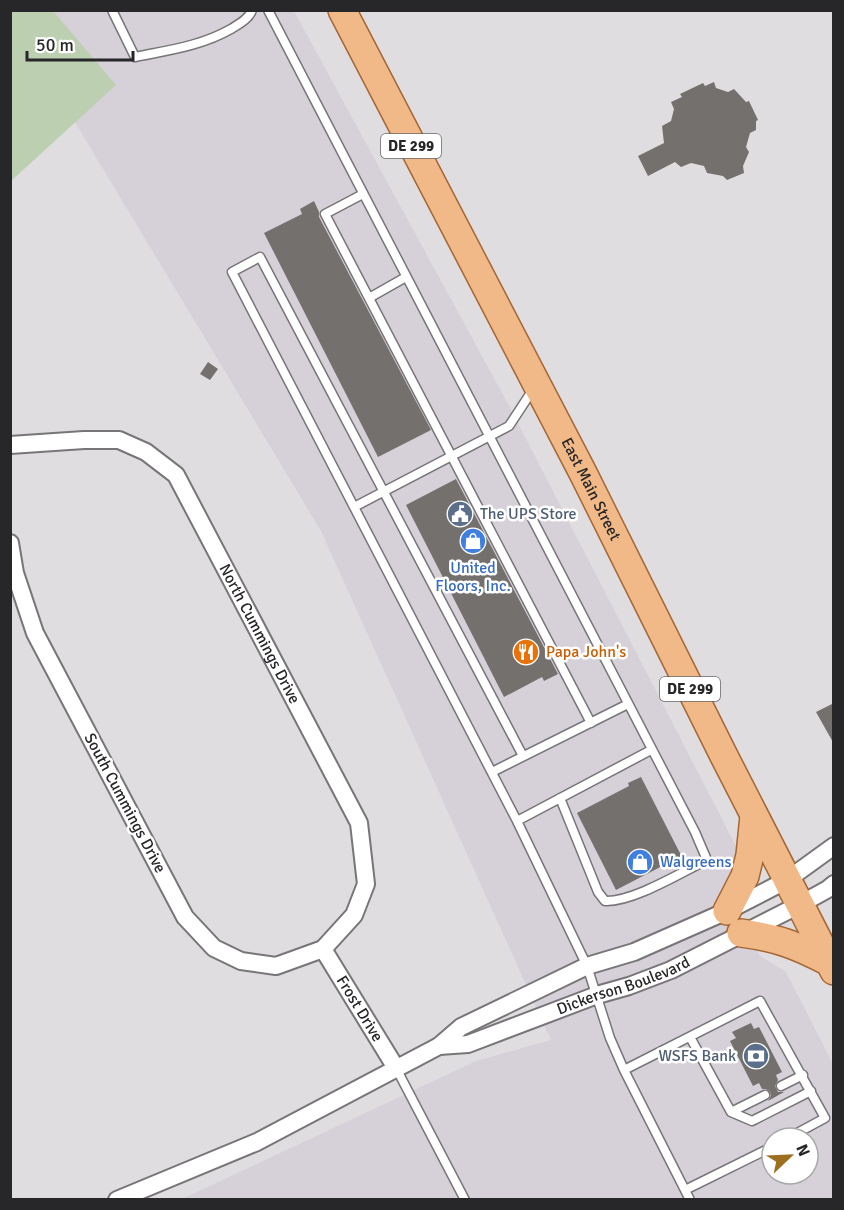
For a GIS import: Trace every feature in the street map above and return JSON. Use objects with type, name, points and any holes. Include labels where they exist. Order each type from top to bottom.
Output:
[{"type":"main road","name":"East Main Street","points":[[342,10],[583,473],[831,966]]},
{"type":"main road","points":[[754,816],[750,855],[734,922],[796,946],[831,966]]},
{"type":"street","name":"North Cummings Drive","points":[[10,445],[119,440],[146,452],[176,475],[359,823],[366,884],[354,915],[323,949]]},
{"type":"street","name":"South Cummings Drive","points":[[10,543],[15,573],[34,633],[185,917],[214,948],[241,961],[276,966],[323,949]]},
{"type":"street","name":"Dickerson Boulevard","points":[[439,1046],[468,1044],[597,995],[671,970],[834,846]]},
{"type":"street","name":"Dickerson Boulevard","points":[[117,1200],[257,1142],[439,1046],[461,1027],[588,966],[799,904],[834,884]]},
{"type":"street","name":"Frost Drive","points":[[323,949],[396,1068]]},
{"type":"lane","points":[[112,10],[135,57],[212,40],[250,16],[252,10]]},
{"type":"lane","points":[[268,10],[707,860],[639,893],[615,902],[605,901],[598,892],[560,798]]},
{"type":"lane","points":[[363,194],[325,214],[591,723]]},
{"type":"lane","points":[[523,756],[260,257],[232,272],[518,821],[588,966],[610,1038],[624,1070],[690,1200]]},
{"type":"lane","points":[[369,298],[406,277]]},
{"type":"lane","points":[[354,507],[490,438],[509,426],[536,385]]},
{"type":"lane","points":[[492,772],[627,704]]},
{"type":"lane","points":[[518,821],[651,750]]},
{"type":"lane","points":[[624,1070],[760,1001],[825,1118],[810,1126]]},
{"type":"lane","points":[[690,1037],[731,1112],[752,1121],[811,1091]]},
{"type":"lane","points":[[396,1068],[465,1200]]},
{"type":"lane","points":[[781,1086],[802,1075]]},
{"type":"lane","points":[[731,1112],[765,1095]]},
{"type":"lane","points":[[685,1190],[760,1153]]},
{"type":"shaded area","points":[[11,10],[294,11],[507,402],[737,848],[737,868],[728,889],[759,955],[786,972],[833,1064],[833,1199],[182,1199],[476,1061],[551,1040],[321,531],[11,16]]},
{"type":"green space","points":[[11,10],[53,11],[116,85],[11,181]]},
{"type":"building","points":[[714,82],[716,88],[728,92],[734,89],[746,102],[749,101],[758,120],[756,130],[750,133],[746,147],[749,152],[743,166],[744,173],[727,180],[723,176],[707,173],[704,166],[691,163],[681,167],[675,162],[648,176],[638,156],[664,143],[662,126],[671,121],[674,109],[671,102],[682,97],[680,94],[703,83],[705,86]]},
{"type":"building","points":[[314,201],[319,217],[431,430],[378,457],[264,233],[302,214],[300,209]]},
{"type":"building","points":[[208,362],[218,369],[210,380],[200,374]]},
{"type":"building","points":[[456,479],[558,674],[544,681],[542,677],[504,697],[406,505]]},
{"type":"building","points":[[834,703],[834,744],[816,712]]},
{"type":"building","points":[[641,777],[683,859],[670,866],[668,863],[616,890],[577,813],[629,786],[628,783]]},
{"type":"building","name":"WSFS Bank","points":[[751,1023],[754,1029],[759,1027],[782,1072],[776,1075],[778,1080],[775,1086],[778,1092],[784,1092],[768,1101],[771,1096],[770,1092],[762,1089],[759,1083],[753,1086],[730,1041],[736,1038],[732,1032]]},
{"type":"place","name":"The UPS Store","points":[[460,514]]},
{"type":"place","name":"United Floors, Inc.","points":[[473,541]]},
{"type":"place","name":"Papa John's","points":[[526,652]]},
{"type":"place","name":"Walgreens","points":[[640,862]]},
{"type":"place","name":"WSFS Bank","points":[[756,1056]]}]
